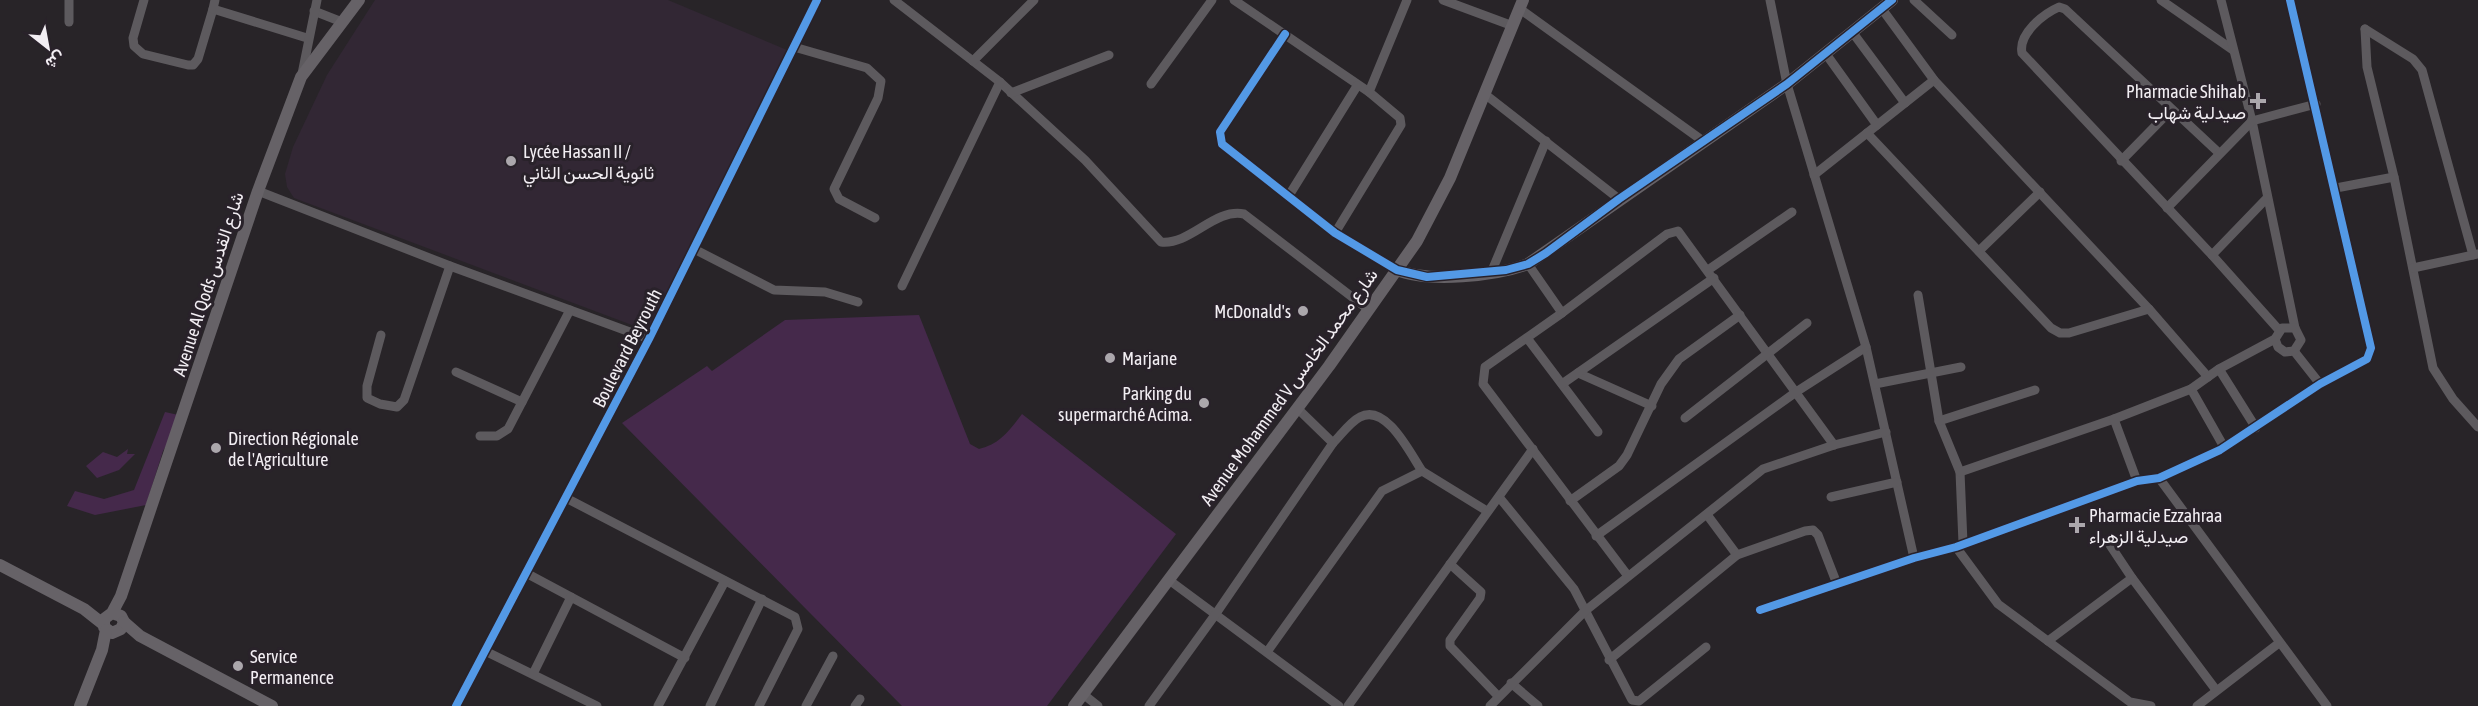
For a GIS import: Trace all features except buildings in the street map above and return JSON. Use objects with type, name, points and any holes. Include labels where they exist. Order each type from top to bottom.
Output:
[{"type":"street","points":[[69,0],[69,21]]},
{"type":"street","points":[[144,0],[133,38],[134,46],[143,54],[188,65],[195,64],[198,59],[214,5],[307,38]]},
{"type":"street","points":[[302,77],[307,38],[317,0]]},
{"type":"street","name":"Avenue Al Qods شارع القدس","points":[[80,706],[113,623],[258,191],[302,77],[359,0]]},
{"type":"street","name":"Boulevard Beyrouth","points":[[456,706],[650,339],[817,0]]},
{"type":"street","points":[[894,0],[1000,82],[1085,160],[1161,242],[1174,242],[1229,214],[1244,214],[1369,310]]},
{"type":"street","points":[[973,61],[1034,0]]},
{"type":"street","points":[[1151,84],[1212,0]]},
{"type":"street","points":[[1234,0],[1398,114],[1401,125],[1335,233]]},
{"type":"street","points":[[1369,92],[1407,0]]},
{"type":"street","points":[[1443,0],[1513,26]]},
{"type":"street","points":[[1770,0],[1787,84],[1866,347],[1914,558]]},
{"type":"street","points":[[1914,0],[1952,36]]},
{"type":"street","points":[[2161,0],[2234,50]]},
{"type":"street","points":[[2221,0],[2252,120],[2295,328],[2301,340],[2294,351]]},
{"type":"street","points":[[1760,610],[1959,545],[2137,481],[2159,478],[2224,447],[2320,384],[2367,359],[2371,348],[2336,188],[2290,0]]},
{"type":"street","points":[[1522,4],[1703,141]]},
{"type":"street","name":"Avenue Mohammed V شارع محمد الخامس","points":[[1074,706],[1397,270],[1443,194],[1522,4]]},
{"type":"street","points":[[1285,34],[1220,132],[1222,144],[1335,233],[1397,270],[1427,277],[1491,273],[1528,264],[1787,84],[1887,4],[1934,80],[2149,309],[2208,377]]},
{"type":"street","points":[[2219,153],[2066,9],[2059,7],[2051,11],[2022,38],[2022,53],[2121,161],[2212,255],[2277,334],[2281,350],[2294,351],[2320,384]]},
{"type":"street","points":[[314,11],[342,22]]},
{"type":"street","points":[[2413,268],[2475,255],[2422,70],[2413,59],[2365,29],[2367,67],[2394,177],[2433,368],[2453,399],[2478,427]]},
{"type":"street","points":[[1853,33],[1905,103]]},
{"type":"street","points":[[794,47],[867,68],[880,81],[878,98],[834,189],[839,199],[875,218]]},
{"type":"street","points":[[1826,54],[1877,125]]},
{"type":"street","points":[[1011,93],[1109,55]]},
{"type":"street","points":[[1814,175],[1934,80]]},
{"type":"street","points":[[902,286],[1000,82]]},
{"type":"street","points":[[1288,197],[1358,86]]},
{"type":"street","points":[[1486,95],[1619,199]]},
{"type":"street","points":[[2167,208],[2252,120],[2316,104]]},
{"type":"street","points":[[2121,161],[2171,110]]},
{"type":"street","points":[[1867,133],[2051,328],[2060,333],[2069,333],[2149,309]]},
{"type":"street","points":[[1491,273],[1546,141]]},
{"type":"street","points":[[2336,188],[2394,177]]},
{"type":"street","points":[[258,191],[450,266],[650,339]]},
{"type":"street","points":[[1979,252],[2040,192]]},
{"type":"street","points":[[2212,255],[2267,198]]},
{"type":"street","points":[[1708,270],[1792,212]]},
{"type":"street","points":[[1628,576],[1483,384],[1482,376],[1485,367],[1674,231],[1684,237],[1834,445]]},
{"type":"street","points":[[694,249],[774,290],[825,292],[858,302]]},
{"type":"street","points":[[1528,264],[1562,313]]},
{"type":"street","points":[[381,335],[367,386],[366,398],[380,404],[397,407],[404,400],[450,266]]},
{"type":"street","points":[[1562,384],[1714,279]]},
{"type":"street","points":[[1918,295],[1939,421],[1960,472],[1959,545],[1998,604],[2130,702],[2151,706]]},
{"type":"street","points":[[480,436],[497,436],[504,433],[570,310]]},
{"type":"street","points":[[1570,501],[1619,466],[1652,406],[1661,384],[1679,359],[1740,315]]},
{"type":"street","points":[[1685,418],[1807,323]]},
{"type":"street","points":[[1960,472],[2114,419],[2191,389],[2287,327],[2295,328]]},
{"type":"street","points":[[1527,338],[1598,432]]},
{"type":"street","points":[[1596,536],[1796,392],[1866,347]]},
{"type":"street","points":[[1875,384],[1961,367]]},
{"type":"street","points":[[2219,369],[2256,428]]},
{"type":"street","points":[[456,372],[522,402]]},
{"type":"street","points":[[1578,373],[1652,406]]},
{"type":"street","points":[[2191,389],[2224,447]]},
{"type":"street","points":[[1939,421],[2034,390]]},
{"type":"street","points":[[1297,408],[1333,443]]},
{"type":"street","points":[[1149,706],[1215,615],[1333,443],[1360,417],[1371,414],[1385,418],[1422,471],[1487,512]]},
{"type":"street","points":[[2114,419],[2137,481]]},
{"type":"street","points":[[1490,706],[1585,611],[1708,516],[1763,469],[1834,445],[1886,432]]},
{"type":"street","points":[[1348,706],[1533,449]]},
{"type":"street","points":[[1267,652],[1383,491],[1422,471]]},
{"type":"street","points":[[2159,478],[2327,706]]},
{"type":"street","points":[[1831,497],[1897,482]]},
{"type":"street","points":[[1499,497],[1556,564],[1574,589],[1632,700],[1639,701],[1706,647]]},
{"type":"street","points":[[566,498],[792,614],[798,626],[759,706]]},
{"type":"street","points":[[1708,516],[1737,555]]},
{"type":"street","points":[[1610,660],[1737,555],[1805,531],[1813,530],[1818,535],[1837,584]]},
{"type":"street","points":[[2110,545],[2216,690]]},
{"type":"street","points":[[1450,564],[1480,592],[1480,598],[1450,640],[1450,646],[1498,696]]},
{"type":"street","points":[[0,565],[272,706]]},
{"type":"street","points":[[526,573],[685,658]]},
{"type":"street","points":[[2048,642],[2132,578]]},
{"type":"street","points":[[1169,580],[1339,706]]},
{"type":"street","points":[[658,706],[725,581]]},
{"type":"street","points":[[533,674],[571,597]]},
{"type":"street","points":[[710,706],[762,599]]},
{"type":"street","points":[[2197,706],[2279,643]]},
{"type":"street","points":[[485,651],[597,706]]},
{"type":"street","points":[[806,706],[833,656]]},
{"type":"street","points":[[1511,683],[1538,706]]},
{"type":"street","points":[[1083,694],[1098,706]]},
{"type":"shaded area","name":"Lycée Hassan II / ثانوية الحسن الثاني","points":[[375,0],[668,0],[787,50],[648,331],[294,198],[287,187],[285,174],[293,147],[327,75]]},
{"type":"shaded area","points":[[919,315],[970,444],[979,449],[993,444],[1022,414],[1176,534],[1047,706],[902,706],[622,423],[707,366],[712,371],[785,320]]},
{"type":"shaded area","points":[[165,412],[183,416],[163,451],[146,505],[95,515],[67,506],[75,491],[104,499],[134,490]]},
{"type":"shaded area","points":[[128,449],[127,454],[135,454],[119,470],[97,478],[86,466],[103,452],[117,457]]},
{"type":"cycle path","points":[[456,706],[649,339],[817,0]]},
{"type":"cycle path","points":[[1285,34],[1220,132],[1222,144],[1335,233],[1397,270],[1427,277],[1506,270],[1528,264],[1787,84],[1892,0]]},
{"type":"cycle path","points":[[1760,610],[1914,558],[1956,547],[2137,481],[2159,478],[2220,450],[2320,384],[2367,359],[2371,348],[2290,0]]},
{"type":"place","name":"Pharmacie Shihab صيدلية شهاب","points":[[2258,101]]},
{"type":"place","name":"Lycée Hassan II / ثانوية الحسن الثاني","points":[[511,161]]},
{"type":"place","name":"McDonald's","points":[[1303,311]]},
{"type":"place","name":"Marjane","points":[[1110,358]]},
{"type":"place","name":"Parking du supermarché Acima.","points":[[1204,403]]},
{"type":"place","name":"Direction Régionale de l'Agriculture","points":[[216,448]]},
{"type":"place","name":"Pharmacie Ezzahraa صيدلية الزهراء","points":[[2077,525]]},
{"type":"place","name":"Service Permanence","points":[[238,666]]}]
